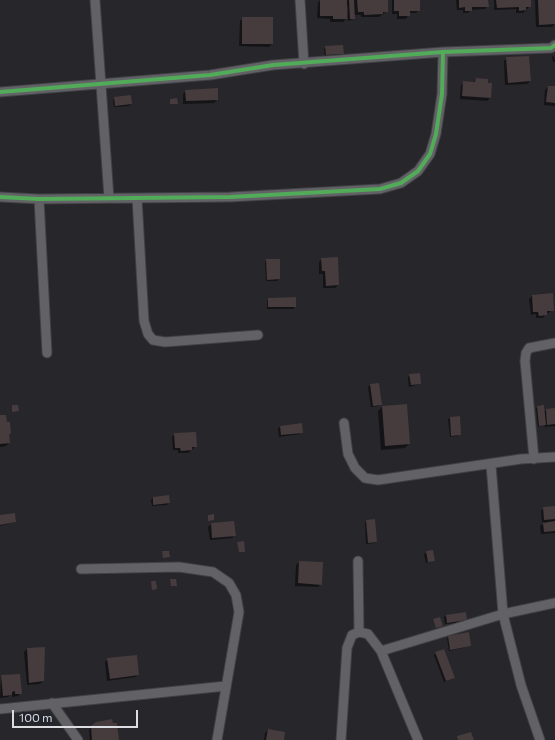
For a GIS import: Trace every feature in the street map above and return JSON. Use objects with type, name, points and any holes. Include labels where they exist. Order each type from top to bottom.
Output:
[{"type":"street","points":[[95,0],[109,198]]},
{"type":"street","points":[[300,0],[304,64]]},
{"type":"street","points":[[0,92],[210,75],[273,65],[304,64],[443,52],[551,48],[555,45]]},
{"type":"street","points":[[0,197],[39,199],[230,197],[372,190],[401,183],[418,171],[430,154],[436,134],[442,94],[443,52]]},
{"type":"street","points":[[137,198],[144,321],[148,334],[153,340],[165,342],[258,335]]},
{"type":"street","points":[[39,199],[47,353]]},
{"type":"street","points":[[534,458],[525,361],[526,352],[529,348],[555,343]]},
{"type":"street","points":[[344,423],[348,454],[354,468],[365,478],[378,480],[534,458],[555,458]]},
{"type":"street","points":[[491,464],[504,614],[521,685],[540,740]]},
{"type":"street","points":[[358,561],[359,632]]},
{"type":"street","points":[[81,569],[179,567],[213,572],[229,583],[236,595],[239,612],[217,740]]},
{"type":"street","points":[[381,651],[504,614],[555,603]]},
{"type":"street","points":[[341,740],[347,648],[352,635],[359,632],[368,634],[381,651],[418,740]]},
{"type":"street","points":[[0,709],[226,686]]},
{"type":"street","points":[[52,703],[78,740]]},
{"type":"building","points":[[320,0],[347,0],[347,19],[333,19],[333,16],[320,16]]},
{"type":"building","points":[[349,0],[354,0],[355,19],[350,19]]},
{"type":"building","points":[[357,0],[388,0],[388,12],[383,12],[383,14],[364,15],[364,12],[358,12]]},
{"type":"building","points":[[394,0],[420,0],[420,11],[410,11],[410,16],[399,16],[399,11],[394,11]]},
{"type":"building","points":[[459,0],[488,0],[489,7],[472,7],[472,11],[465,11],[465,7],[459,8]]},
{"type":"building","points":[[496,0],[531,0],[531,7],[526,7],[526,10],[519,11],[519,7],[497,8]]},
{"type":"building","points":[[538,0],[555,0],[555,24],[539,25]]},
{"type":"building","points":[[242,17],[273,17],[273,44],[242,44]]},
{"type":"building","points":[[343,45],[344,54],[326,55],[325,46]]},
{"type":"building","points":[[529,56],[531,81],[508,83],[506,57]]},
{"type":"building","points":[[476,78],[488,79],[488,83],[492,83],[491,98],[462,96],[463,81],[475,82]]},
{"type":"building","points":[[548,86],[555,86],[555,103],[546,102]]},
{"type":"building","points":[[218,88],[218,100],[186,101],[185,90]]},
{"type":"building","points":[[131,95],[132,104],[115,106],[114,97]]},
{"type":"building","points":[[177,98],[178,104],[170,104],[170,99]]},
{"type":"building","points":[[338,257],[339,285],[326,286],[325,271],[322,271],[321,258]]},
{"type":"building","points":[[266,259],[280,259],[280,279],[267,280]]},
{"type":"building","points":[[553,293],[554,311],[547,311],[547,315],[539,316],[538,312],[533,312],[532,295]]},
{"type":"building","points":[[296,297],[296,307],[268,307],[268,298]]},
{"type":"building","points":[[420,373],[421,384],[411,385],[409,374]]},
{"type":"building","points":[[379,383],[382,405],[373,406],[370,384]]},
{"type":"building","points":[[407,404],[410,444],[385,446],[382,406]]},
{"type":"building","points":[[12,405],[18,405],[19,411],[12,412]]},
{"type":"building","points":[[544,405],[546,425],[539,426],[537,406]]},
{"type":"building","points":[[555,408],[555,424],[547,425],[546,409]]},
{"type":"building","points":[[0,415],[6,415],[7,422],[10,422],[10,443],[0,444]]},
{"type":"building","points":[[460,416],[461,435],[451,436],[450,417]]},
{"type":"building","points":[[302,423],[303,433],[281,435],[280,426]]},
{"type":"building","points":[[196,432],[197,447],[192,447],[192,450],[181,451],[180,448],[175,448],[174,433]]},
{"type":"building","points":[[169,495],[170,503],[153,505],[153,497]]},
{"type":"building","points":[[555,506],[555,519],[544,520],[543,507]]},
{"type":"building","points":[[15,513],[16,522],[0,525],[0,515]]},
{"type":"building","points":[[214,514],[214,520],[208,521],[208,515]]},
{"type":"building","points":[[375,519],[377,542],[368,543],[366,520]]},
{"type":"building","points":[[234,521],[236,536],[212,538],[211,523]]},
{"type":"building","points":[[555,521],[555,531],[544,532],[543,523]]},
{"type":"building","points":[[244,541],[245,552],[239,552],[237,542]]},
{"type":"building","points":[[433,550],[435,561],[428,562],[426,551]]},
{"type":"building","points":[[162,551],[169,551],[170,557],[163,558]]},
{"type":"building","points":[[299,561],[323,562],[322,585],[298,583]]},
{"type":"building","points":[[170,579],[176,579],[177,586],[171,586]]},
{"type":"building","points":[[151,581],[156,581],[157,589],[152,590]]},
{"type":"building","points":[[466,612],[467,620],[447,623],[446,615]]},
{"type":"building","points":[[440,617],[443,626],[436,628],[433,619]]},
{"type":"building","points":[[469,632],[471,646],[450,650],[448,636]]},
{"type":"building","points":[[45,647],[44,681],[29,683],[27,648]]},
{"type":"building","points":[[444,649],[455,678],[446,681],[435,652]]},
{"type":"building","points":[[137,655],[139,675],[110,679],[107,658]]},
{"type":"building","points":[[20,674],[22,694],[15,694],[15,691],[12,692],[12,695],[3,696],[1,675]]},
{"type":"building","points":[[112,719],[113,723],[117,723],[119,740],[92,740],[91,726],[96,722]]},
{"type":"building","points":[[268,729],[285,732],[284,740],[266,740]]},
{"type":"building","points":[[471,732],[474,740],[458,740],[457,736]]},
{"type":"cycle path","points":[[0,92],[210,75],[273,65],[443,52],[551,48],[555,45]]},
{"type":"cycle path","points":[[0,197],[39,199],[230,197],[380,189],[401,183],[418,171],[430,154],[436,134],[442,94],[443,52]]}]
